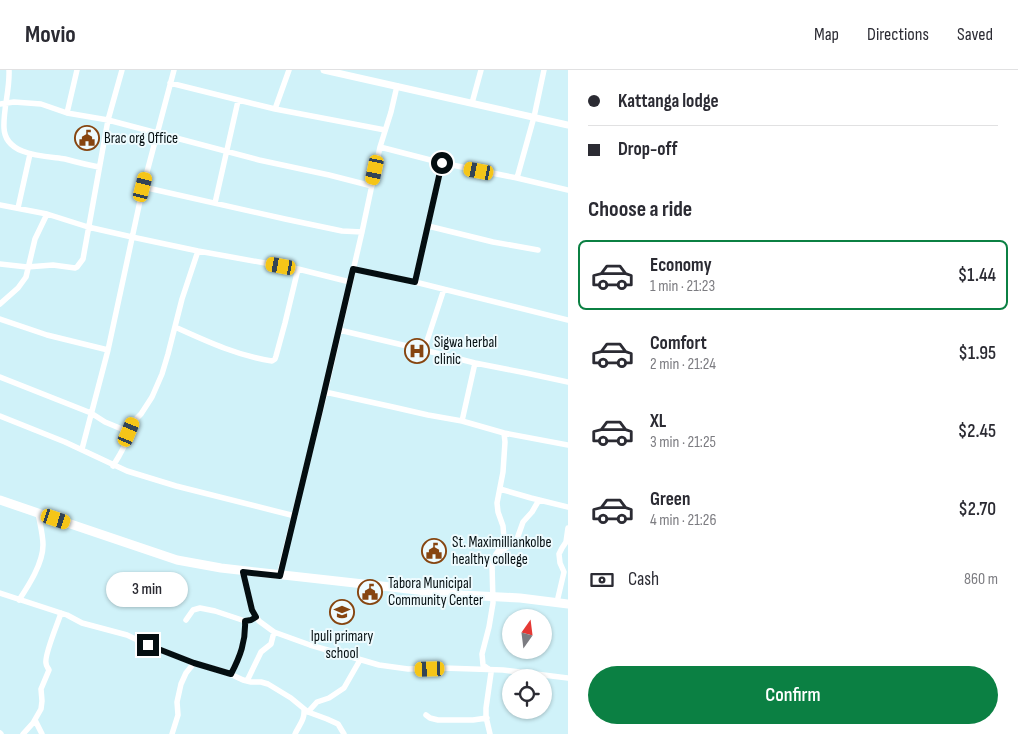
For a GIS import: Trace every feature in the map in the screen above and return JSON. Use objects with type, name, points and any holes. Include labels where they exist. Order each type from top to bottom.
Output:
[{"type":"highway","points":[[0,500],[177,560],[243,572],[568,604]]},
{"type":"street","points":[[9,70],[10,78],[3,103],[5,135],[12,145],[30,154],[99,167]]},
{"type":"street","points":[[67,113],[76,70]]},
{"type":"street","points":[[0,264],[27,267],[53,264],[74,268],[77,267],[84,256],[108,120],[122,70]]},
{"type":"street","points":[[82,450],[108,350],[143,187],[174,70]]},
{"type":"street","points":[[275,109],[289,70]]},
{"type":"street","points":[[324,70],[568,125]]},
{"type":"street","points":[[472,103],[482,70]]},
{"type":"street","points":[[517,178],[534,117],[544,70]]},
{"type":"street","points":[[170,83],[238,101],[385,130]]},
{"type":"street","points":[[280,576],[362,232],[380,147],[396,86]]},
{"type":"street","points":[[215,203],[238,101]]},
{"type":"street","points":[[3,103],[32,102],[41,104],[67,113],[108,120],[156,134],[372,186]]},
{"type":"street","points":[[380,147],[442,163],[568,190]]},
{"type":"street","points":[[18,208],[30,154]]},
{"type":"street","points":[[415,282],[442,163]]},
{"type":"street","points":[[143,187],[342,231],[362,232]]},
{"type":"street","points":[[0,205],[47,214],[88,227],[132,237],[298,269],[350,282]]},
{"type":"street","points":[[0,304],[18,288],[26,276],[35,239],[47,214]]},
{"type":"street","points":[[428,226],[493,242],[538,250]]},
{"type":"street","points":[[113,466],[134,421],[152,397],[165,365],[182,298],[198,251]]},
{"type":"street","points":[[175,327],[223,348],[273,360],[276,356],[298,269]]},
{"type":"street","points":[[353,269],[415,282],[568,320]]},
{"type":"street","points":[[424,350],[444,289]]},
{"type":"street","points":[[0,319],[47,335],[108,350]]},
{"type":"street","points":[[339,330],[475,363],[568,382]]},
{"type":"street","points":[[462,421],[475,363]]},
{"type":"street","points":[[0,377],[91,413],[105,422],[129,432]]},
{"type":"street","points":[[324,392],[462,421],[504,433],[568,445]]},
{"type":"street","points":[[0,416],[49,435],[127,471],[176,486],[294,516]]},
{"type":"street","points":[[490,734],[486,708],[492,678],[491,672],[483,664],[482,654],[494,597],[492,564],[504,538],[503,526],[497,508],[504,460],[504,433]]},
{"type":"street","points":[[500,489],[568,507]]},
{"type":"street","points":[[496,554],[508,547],[517,538],[523,522],[539,500]]},
{"type":"street","points":[[19,600],[40,563],[43,550],[38,513]]},
{"type":"street","points":[[557,602],[564,572],[559,554],[566,542],[568,528]]},
{"type":"street","points":[[243,572],[252,610],[259,621],[274,632],[310,645],[379,665],[408,669],[510,670],[568,678]]},
{"type":"street","points":[[0,593],[72,617],[82,624],[127,635],[194,663],[247,681],[268,684],[306,710],[337,723],[344,734]]},
{"type":"street","points":[[186,620],[193,610],[200,608],[224,613],[245,621],[256,617]]},
{"type":"street","points":[[23,734],[41,709],[41,689],[49,670],[46,658],[61,613]]},
{"type":"street","points":[[231,674],[242,651],[245,621]]},
{"type":"street","points":[[247,681],[262,652],[271,644],[274,632]]},
{"type":"street","points":[[295,734],[303,721],[306,710],[344,688],[360,660]]},
{"type":"street","points":[[172,734],[178,716],[177,702],[181,684],[186,673],[194,663]]},
{"type":"street","points":[[426,715],[438,720],[487,718]]},
{"type":"street","points":[[34,720],[42,734]]},
{"type":"place","name":"Brac org Office","points":[[87,138]]},
{"type":"place","name":"Sigwa herbal clinic","points":[[417,351]]},
{"type":"place","name":"St. Maximilliankolbe healthy college","points":[[434,551]]},
{"type":"place","name":"Tabora Municipal Community Center","points":[[370,592]]},
{"type":"place","name":"Ipuli primary school","points":[[342,612]]},
{"type":"route","points":[[148,645],[194,663],[231,674],[242,651],[245,621],[256,617],[252,610],[243,572],[280,576],[353,269],[415,282],[442,163]]}]
